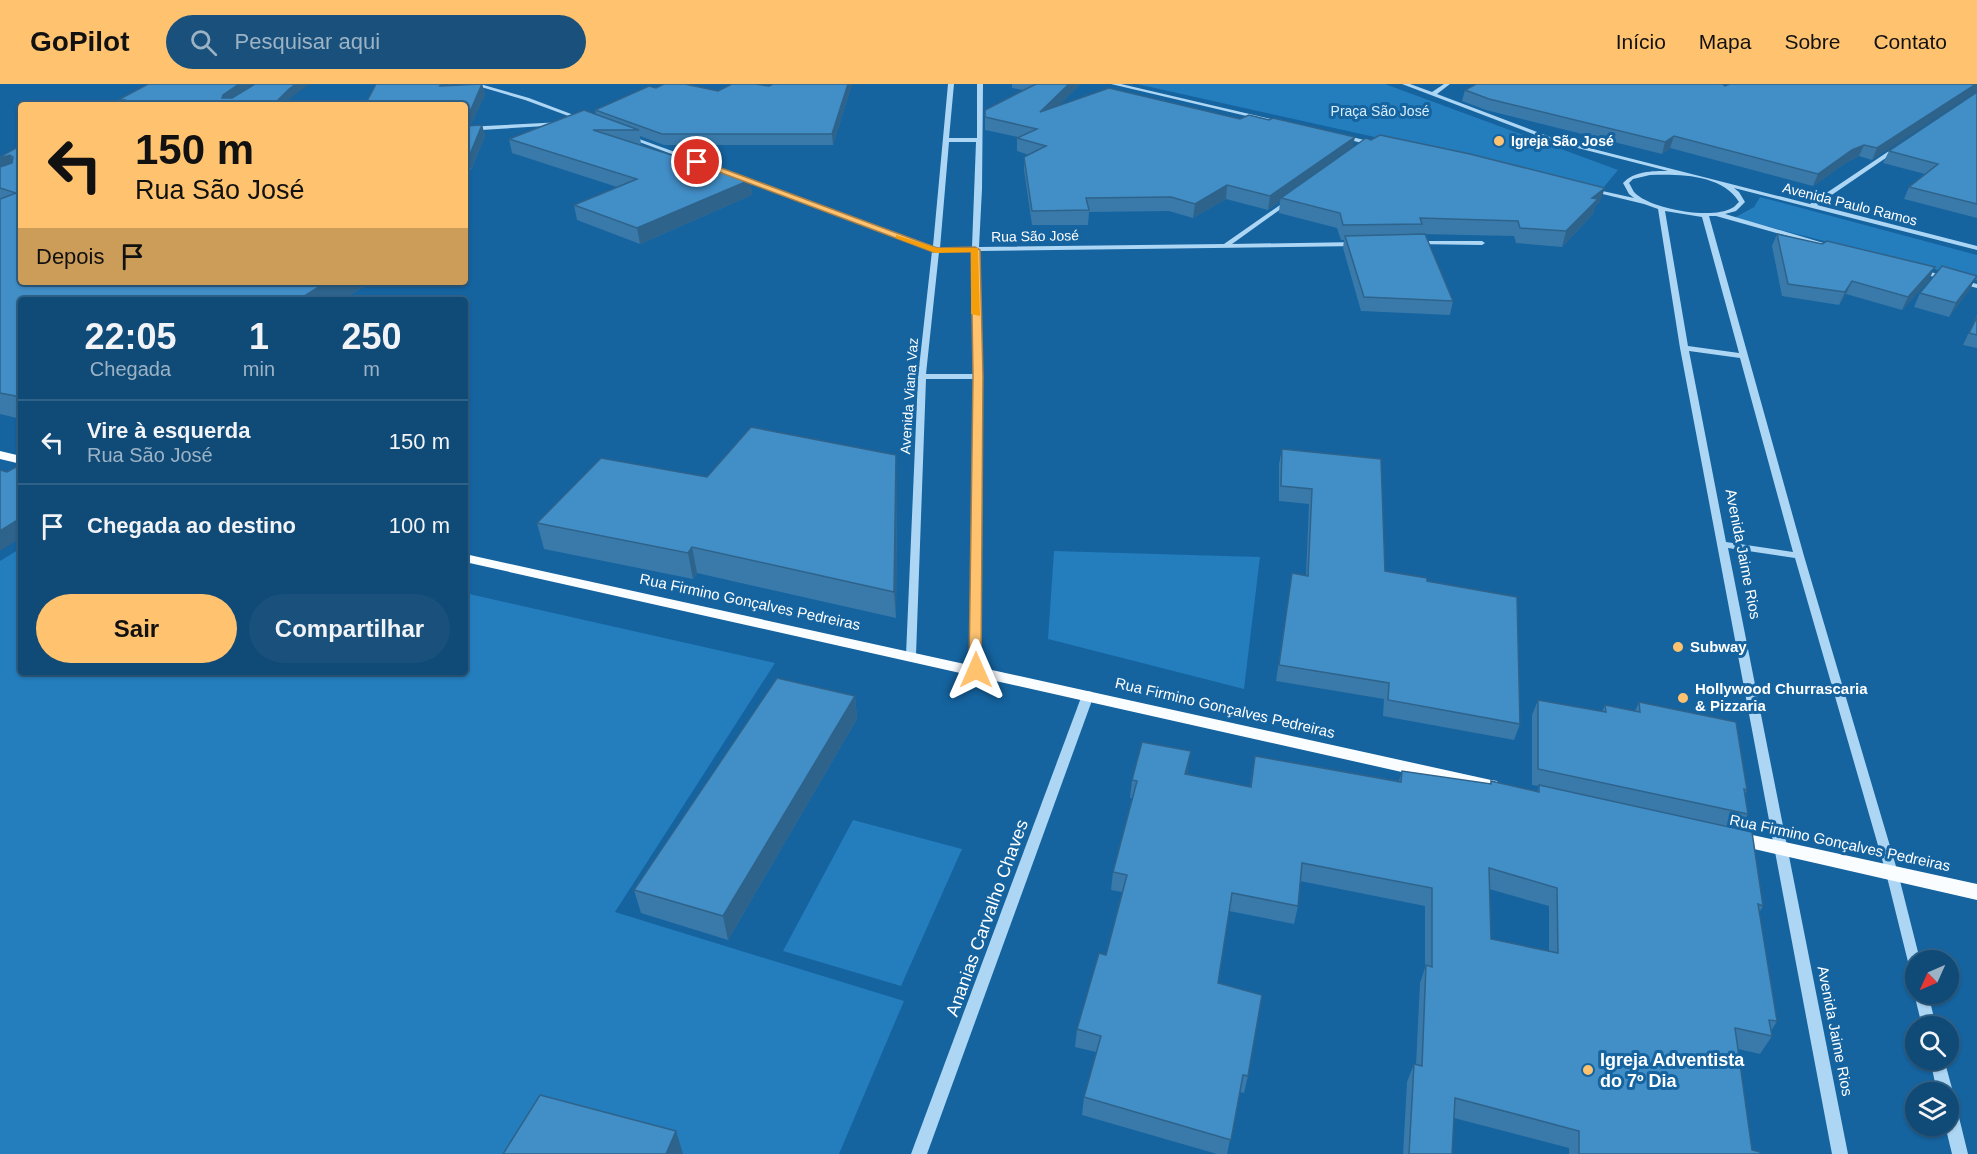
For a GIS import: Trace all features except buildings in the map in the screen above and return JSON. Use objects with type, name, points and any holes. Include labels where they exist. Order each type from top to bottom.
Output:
[{"type":"main road","points":[[0,456],[18,459]]},
{"type":"main road","name":"Rua Firmino Gonçalves Pedreiras","points":[[468,559],[1509,790]]},
{"type":"main road","name":"Rua Firmino Gonçalves Pedreiras","points":[[1713,834],[1977,892]]},
{"type":"street","points":[[468,129],[589,122],[527,99],[474,84]]},
{"type":"street","name":"Avenida Viana Vaz","points":[[911,656],[922,377],[951,84]]},
{"type":"street","points":[[976,670],[978,376],[975,250],[981,140],[980,84]]},
{"type":"street","points":[[1114,84],[1288,124]]},
{"type":"street","points":[[1405,84],[1556,141],[1686,174]]},
{"type":"street","points":[[1432,94],[1447,84]]},
{"type":"street","name":"Rua São José","points":[[622,134],[936,250],[1366,244]]},
{"type":"street","points":[[1334,135],[1381,145]]},
{"type":"street","points":[[947,140],[981,140]]},
{"type":"street","points":[[1811,206],[1909,141]]},
{"type":"street","points":[[1360,150],[1369,143]]},
{"type":"street","points":[[1644,202],[1627,189],[1626,183],[1631,178],[1650,173],[1686,174]]},
{"type":"street","name":"Avenida Paulo Ramos","points":[[1686,174],[1977,248]]},
{"type":"street","points":[[1710,214],[1735,210],[1742,202],[1736,192],[1718,182]]},
{"type":"street","points":[[1586,190],[1644,202],[1661,208],[1710,214],[1840,249]]},
{"type":"street","points":[[1226,245],[1293,197]]},
{"type":"street","name":"Avenida Jaime Rios","points":[[1661,208],[1684,348],[1840,1154]]},
{"type":"street","points":[[1710,214],[1744,356],[1799,556],[1892,873],[1911,950]]},
{"type":"street","points":[[1412,243],[1482,243]]},
{"type":"street","points":[[1909,267],[1977,286]]},
{"type":"street","points":[[1684,348],[1744,356]]},
{"type":"street","points":[[922,377],[978,376]]},
{"type":"street","points":[[1723,544],[1799,556]]},
{"type":"street","name":"Ananias Carvalho Chaves","points":[[919,1154],[1088,695]]},
{"type":"street","points":[[1956,1136],[1960,1154]]},
{"type":"green space","name":"Praça São José","points":[[1137,84],[1385,84],[1618,170],[1603,188]]},
{"type":"green space","points":[[1760,197],[1977,255],[1977,280],[1734,218],[1754,207]]},
{"type":"green space","points":[[18,550],[18,675],[468,675],[468,594],[775,663],[615,912],[904,1001],[839,1154],[0,1154],[0,561]]},
{"type":"green space","points":[[1054,551],[1260,557],[1244,689],[1048,639]]},
{"type":"green space","points":[[853,820],[962,849],[901,986],[783,951]]},
{"type":"slow traffic","points":[[899,237],[936,250],[975,250],[976,314]]},
{"type":"place","name":"Igreja São José","points":[[1499,141]]},
{"type":"place","name":"Subway","points":[[1678,647]]},
{"type":"place","name":"Hollywood Churrascaria & Pizzaria","points":[[1683,698]]},
{"type":"place","name":"Igreja Adventista do 7º Dia","points":[[1588,1070]]},
{"type":"route","points":[[697,162],[936,250],[975,250],[978,376],[976,670]]}]
